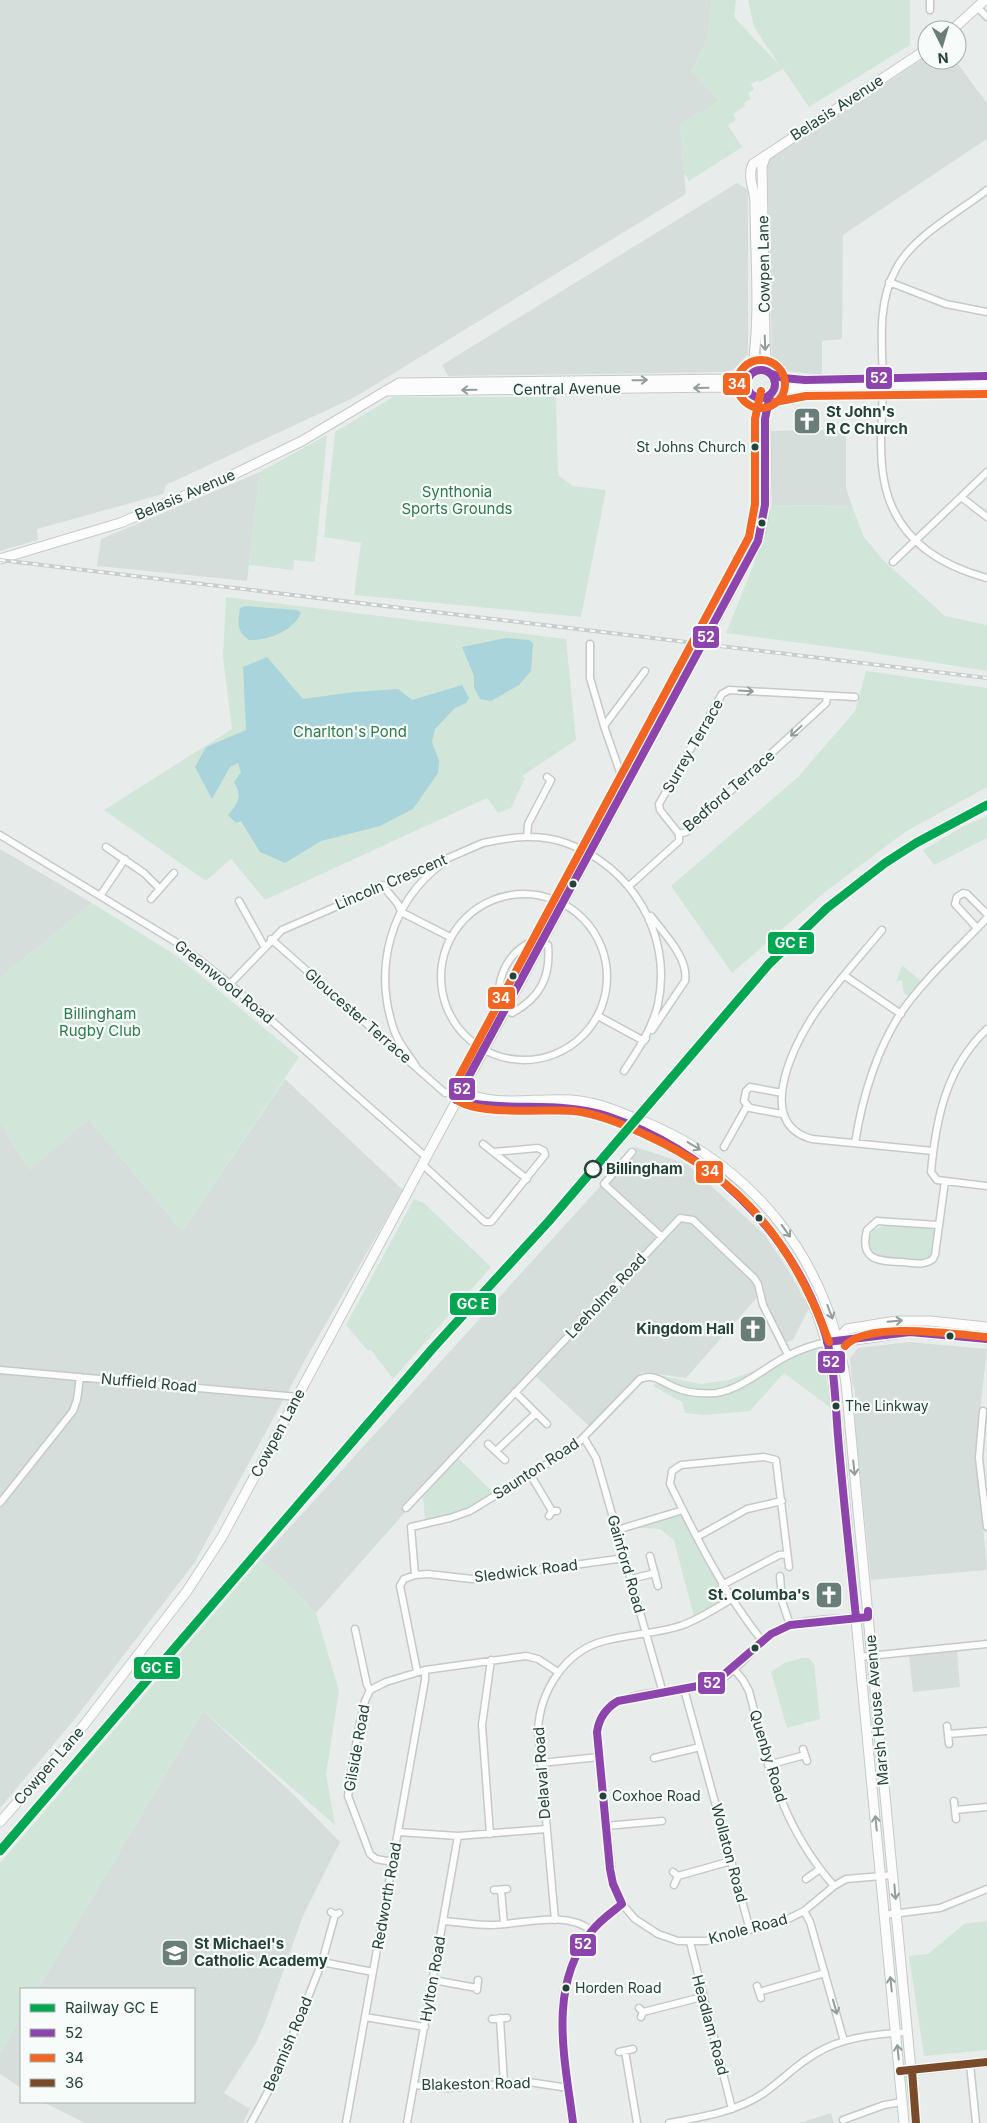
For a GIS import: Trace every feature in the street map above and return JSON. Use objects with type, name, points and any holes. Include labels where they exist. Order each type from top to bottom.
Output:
[{"type":"street","points":[[930,0],[930,10]]},
{"type":"street","points":[[964,20],[985,0]]},
{"type":"street","points":[[978,8],[987,17]]},
{"type":"street","name":"Belasis Avenue","points":[[750,170],[752,164],[917,56]]},
{"type":"street","name":"Cowpen Lane","points":[[766,155],[762,166],[765,335],[766,357],[772,373]]},
{"type":"street","name":"Cowpen Lane","points":[[750,170],[755,197],[756,315],[751,373]]},
{"type":"street","points":[[987,190],[908,252],[889,282],[882,311],[884,478],[896,516],[916,542],[939,560],[987,578]]},
{"type":"street","points":[[889,282],[946,304],[987,312]]},
{"type":"street","name":"Central Avenue","points":[[385,391],[730,379],[762,369],[799,379],[966,380],[987,376]]},
{"type":"street","points":[[751,373],[747,381],[751,394]]},
{"type":"street","points":[[771,393],[776,383],[772,373]]},
{"type":"street","name":"Central Avenue","points":[[966,380],[987,384]]},
{"type":"street","name":"Central Avenue","points":[[399,382],[502,386],[727,387],[764,398],[771,393],[805,386],[883,381]]},
{"type":"street","name":"Belasis Avenue","points":[[0,559],[120,523],[222,480],[302,441],[399,382]]},
{"type":"street","name":"Cowpen Lane","points":[[0,1822],[77,1734],[187,1591],[230,1522],[298,1397],[752,550],[762,477],[765,412],[771,393]]},
{"type":"street","name":"Cowpen Lane","points":[[751,394],[757,416],[762,477]]},
{"type":"street","points":[[893,562],[987,472]]},
{"type":"street","points":[[961,497],[987,517]]},
{"type":"street","points":[[590,644],[590,678],[620,772],[629,779]]},
{"type":"street","points":[[604,726],[645,671]]},
{"type":"street","name":"Surrey Terrace","points":[[680,834],[660,810],[659,804],[722,694],[730,690],[855,697]]},
{"type":"street","name":"Bedford Terrace","points":[[630,886],[678,840],[680,834],[686,832],[826,703],[826,696]]},
{"type":"street","points":[[527,837],[528,824],[551,780],[547,777]]},
{"type":"street","name":"Greenwood Road","points":[[0,835],[171,938],[230,984],[424,1161],[485,1222],[491,1222],[527,1179]]},
{"type":"street","name":"Lincoln Crescent","points":[[230,984],[270,939],[282,930],[483,842],[507,837],[527,837],[565,842],[589,852],[615,870],[630,886],[642,904]]},
{"type":"street","points":[[106,847],[125,859],[160,889]]},
{"type":"street","points":[[416,1066],[395,1032],[384,988],[384,962],[390,936],[401,912],[415,889],[429,872],[452,856]]},
{"type":"street","points":[[100,896],[125,859]]},
{"type":"street","points":[[151,899],[174,873]]},
{"type":"street","points":[[382,885],[398,904],[401,912],[450,937]]},
{"type":"street","points":[[518,892],[533,894],[562,903],[584,918],[602,949],[606,961],[606,987],[598,1016],[583,1035],[564,1050],[552,1056],[525,1061],[513,1060],[483,1050],[464,1035],[453,1020],[444,1002],[440,985],[441,964],[450,937],[458,924],[470,912],[501,895],[518,892]]},
{"type":"street","points":[[977,928],[955,904],[957,897],[963,893],[967,894],[987,914]]},
{"type":"street","points":[[238,900],[264,946]]},
{"type":"street","points":[[642,904],[655,936],[661,971],[658,1002],[644,1042]]},
{"type":"street","points":[[624,1071],[685,981],[686,974],[683,961],[642,904]]},
{"type":"street","points":[[856,1143],[871,1077],[901,1014],[937,970],[987,918]]},
{"type":"street","points":[[882,930],[813,1016],[801,1038],[782,1093],[782,1114],[790,1127],[804,1137],[933,1151]]},
{"type":"street","name":"Gloucester Terrace","points":[[270,939],[416,1066],[445,1094]]},
{"type":"street","points":[[535,940],[541,941],[548,945],[549,958],[545,981],[537,994],[525,1006],[512,1013],[505,1010],[500,1006],[498,996],[499,983],[505,965],[527,943],[535,940]]},
{"type":"street","points":[[845,976],[901,1014]]},
{"type":"street","points":[[598,1016],[644,1042]]},
{"type":"street","points":[[987,1028],[974,1041],[964,1056],[946,1090],[933,1151],[931,1172],[937,1180],[987,1186]]},
{"type":"street","points":[[384,1039],[395,1032]]},
{"type":"street","points":[[782,1093],[750,1088],[746,1091],[744,1101],[747,1106],[782,1114]]},
{"type":"street","name":"Marsh House Avenue","points":[[461,1091],[474,1098],[489,1101],[570,1100],[608,1112],[699,1149],[733,1175],[757,1197],[785,1231],[815,1278],[838,1339],[846,1383],[916,2123]]},
{"type":"street","name":"Marsh House Avenue","points":[[456,1100],[487,1109],[569,1108],[608,1112]]},
{"type":"street","points":[[723,1147],[747,1106]]},
{"type":"street","name":"Marsh House Avenue","points":[[647,1128],[694,1158],[749,1206],[776,1238],[796,1269],[815,1307],[826,1342],[834,1386],[904,2123]]},
{"type":"street","points":[[483,1144],[493,1152],[527,1179],[545,1155],[542,1149],[493,1152]]},
{"type":"street","points":[[632,1152],[604,1184],[662,1237]]},
{"type":"street","points":[[938,1225],[877,1222],[867,1230],[865,1246],[871,1257],[879,1261],[928,1263],[934,1256],[945,1181]]},
{"type":"street","points":[[749,1206],[757,1197]]},
{"type":"street","name":"Leeholme Road","points":[[406,1508],[680,1218],[693,1220],[754,1278],[758,1284],[763,1305],[788,1355]]},
{"type":"street","points":[[838,1339],[847,1329],[896,1321],[930,1321],[987,1327]]},
{"type":"street","points":[[788,1355],[838,1339],[848,1341],[910,1332],[987,1339]]},
{"type":"street","name":"Saunton Road","points":[[415,1575],[411,1527],[450,1518],[470,1511],[573,1448],[640,1379],[647,1376],[657,1376],[674,1388],[690,1392],[717,1392],[740,1384],[788,1355]]},
{"type":"street","name":"Nuffield Road","points":[[0,1370],[298,1397]]},
{"type":"street","points":[[0,1503],[73,1411],[77,1400],[80,1377]]},
{"type":"street","points":[[515,1392],[548,1424]]},
{"type":"street","points":[[982,1411],[979,1445],[987,1527]]},
{"type":"street","points":[[496,1451],[536,1412]]},
{"type":"street","name":"Gainford Road","points":[[584,1438],[596,1458],[663,1693]]},
{"type":"street","points":[[488,1444],[505,1460]]},
{"type":"street","points":[[763,1642],[730,1600],[670,1484],[670,1474],[676,1467],[764,1457],[770,1457],[778,1463],[789,1566]]},
{"type":"street","points":[[530,1474],[553,1513]]},
{"type":"street","points":[[697,1537],[747,1509],[782,1501]]},
{"type":"street","points":[[617,1530],[683,1510]]},
{"type":"street","points":[[722,1585],[779,1556],[787,1554]]},
{"type":"street","points":[[650,1556],[658,1586]]},
{"type":"street","name":"Sledwick Road","points":[[415,1575],[445,1575],[472,1579],[625,1558]]},
{"type":"street","points":[[631,1579],[654,1573]]},
{"type":"street","points":[[415,1575],[404,1579],[400,1586],[417,1671]]},
{"type":"street","points":[[779,1577],[782,1601],[790,1625]]},
{"type":"street","name":"Delaval Road","points":[[555,1920],[538,1730],[539,1715],[548,1689],[558,1672],[577,1654],[594,1644],[646,1634],[695,1620],[730,1600]]},
{"type":"street","name":"Knole Road","points":[[868,1617],[790,1625],[771,1634],[714,1683],[618,1701],[606,1709],[597,1727],[605,1826],[611,1876],[622,1904],[635,1919],[650,1930],[668,1938],[690,1942],[706,1941],[790,1918],[804,1911],[834,1886],[851,1878],[893,1874]]},
{"type":"street","points":[[355,1628],[367,1685],[370,1690]]},
{"type":"street","points":[[860,1657],[987,1644]]},
{"type":"street","name":"Gilside Road","points":[[393,1862],[376,1859],[370,1854],[348,1796],[358,1732],[365,1701],[370,1690],[417,1671],[491,1660],[532,1657],[558,1672]]},
{"type":"street","points":[[490,1834],[482,1725],[491,1660]]},
{"type":"street","name":"Quenby Road","points":[[733,1668],[749,1691],[768,1765],[788,1819],[820,1869],[834,1886]]},
{"type":"street","name":"Redworth Road","points":[[346,2123],[425,1680],[425,1670]]},
{"type":"street","name":"Wollaton Road","points":[[684,1689],[750,1930]]},
{"type":"street","points":[[947,1726],[949,1744]]},
{"type":"street","points":[[948,1734],[987,1730]]},
{"type":"street","points":[[653,1759],[700,1747]]},
{"type":"street","points":[[768,1765],[805,1755]]},
{"type":"street","points":[[540,1763],[599,1757]]},
{"type":"street","points":[[954,1801],[956,1819]]},
{"type":"street","points":[[955,1810],[987,1807]]},
{"type":"street","points":[[605,1826],[662,1821]]},
{"type":"street","points":[[398,1832],[458,1836],[546,1829]]},
{"type":"street","name":"Hylton Road","points":[[407,2123],[458,1836]]},
{"type":"street","points":[[674,1885],[676,1874],[731,1861]]},
{"type":"street","points":[[806,1879],[820,1869]]},
{"type":"street","points":[[884,1915],[940,1908],[987,1889]]},
{"type":"street","points":[[501,1890],[504,1924]]},
{"type":"street","points":[[573,2123],[561,2024],[563,1997],[575,1958],[592,1931],[622,1904]]},
{"type":"street","points":[[804,1911],[810,1922],[844,2041]]},
{"type":"street","name":"Beamish Road","points":[[251,2123],[278,2073],[322,1962],[335,1914]]},
{"type":"street","points":[[444,1921],[477,1925],[555,1920],[577,1922],[592,1931]]},
{"type":"street","name":"Headlam Road","points":[[690,1942],[702,1997],[732,2109]]},
{"type":"street","points":[[322,1962],[373,1972]]},
{"type":"street","points":[[759,1992],[825,1973]]},
{"type":"street","points":[[433,1980],[477,1989],[478,1980]]},
{"type":"street","points":[[641,2012],[702,1997]]},
{"type":"street","points":[[365,2017],[425,2027]]},
{"type":"street","points":[[500,2018],[504,2083]]},
{"type":"street","points":[[669,2123],[692,2121],[732,2109],[764,2092],[811,2055],[844,2041],[908,2032]]},
{"type":"street","points":[[626,2050],[637,2123]]},
{"type":"street","points":[[900,2072],[987,2062]]},
{"type":"street","points":[[970,2064],[976,2123]]},
{"type":"street","name":"Blakeston Road","points":[[414,2085],[448,2088],[504,2083],[536,2083],[568,2088]]},
{"type":"street","points":[[843,2120],[884,2105],[902,2102]]},
{"type":"shaded area","points":[[0,0],[712,0],[707,39],[692,71],[719,101],[680,125],[686,194],[355,397],[166,485],[163,494],[37,529],[38,540],[0,551]]},
{"type":"shaded area","points":[[917,63],[917,70],[962,70],[987,103],[987,139],[843,235],[842,339],[822,341],[822,375],[787,371],[772,360],[767,161]]},
{"type":"shaded area","points":[[737,183],[748,190],[748,354],[731,372],[448,376],[442,365]]},
{"type":"shaded area","points":[[771,431],[846,431],[846,488],[852,506],[772,505]]},
{"type":"shaded area","points":[[260,472],[247,581],[97,566],[101,539]]},
{"type":"shaded area","points":[[0,849],[92,903],[0,978]]},
{"type":"shaded area","points":[[285,1079],[403,1190],[310,1351],[195,1562],[74,1720],[0,1808],[0,1122],[29,1170],[89,1119],[182,1231]]},
{"type":"shaded area","points":[[636,1147],[687,1164],[764,1234],[788,1269],[809,1308],[793,1340],[785,1343],[760,1294],[686,1378],[642,1372],[589,1426],[530,1371],[316,1613],[292,1588],[260,1560]]},
{"type":"shaded area","points":[[909,1342],[987,1349],[976,1449],[987,1570],[871,1580],[855,1424],[855,1391],[852,1383],[850,1358],[858,1348]]},
{"type":"shaded area","points":[[957,1651],[960,1687],[913,1692],[909,1655]]},
{"type":"shaded area","name":"St Michael's Catholic Academy","points":[[203,1711],[293,1794],[340,1842],[303,1916],[256,2043],[224,2093],[250,2109],[243,2123],[85,2123],[45,2103],[195,2103],[195,1988],[39,1988]]},
{"type":"shaded area","points":[[20,2019],[20,2087],[0,2074],[0,2053]]},
{"type":"shaded area","points":[[831,2113],[834,2123],[800,2123]]},
{"type":"green space","points":[[712,0],[736,0],[734,17],[780,66],[754,27],[748,0],[910,0],[910,45],[809,107],[783,69],[760,82],[758,80],[751,84],[754,90],[748,93],[751,99],[744,103],[745,106],[733,114],[736,120],[728,125],[742,147],[689,181],[684,173],[680,125],[718,101],[692,71],[707,39]]},
{"type":"green space","name":"Synthonia Sports Grounds","points":[[393,397],[556,397],[558,475],[573,486],[606,490],[581,617],[354,595],[361,543],[324,537],[335,432]]},
{"type":"green space","points":[[327,435],[315,562],[294,560],[293,570],[249,565],[260,472]]},
{"type":"green space","points":[[772,505],[852,506],[864,537],[883,560],[945,616],[987,625],[987,671],[868,652],[726,633],[753,566]]},
{"type":"green space","name":"Charlton's Pond","points":[[226,597],[566,639],[576,740],[522,776],[525,778],[511,808],[498,813],[487,798],[265,900],[231,859],[206,881],[104,810],[232,729],[223,657]]},
{"type":"green space","points":[[866,671],[987,688],[987,787],[905,832],[825,892],[732,973],[671,886],[798,777],[855,711]]},
{"type":"green space","points":[[987,816],[987,838],[934,865],[923,850],[964,826]]},
{"type":"green space","name":"Billingham Rugby Club","points":[[92,903],[177,956],[299,1057],[182,1231],[89,1119],[29,1171],[0,1122],[0,978]]},
{"type":"green space","points":[[902,965],[921,981],[908,996],[904,993],[902,980],[896,982]]},
{"type":"green space","points":[[414,1199],[424,1203],[491,1267],[393,1379],[371,1350],[368,1351],[346,1325]]},
{"type":"green space","points":[[885,1225],[937,1228],[934,1252],[930,1258],[924,1261],[909,1263],[878,1259],[871,1249],[870,1239],[873,1230]]},
{"type":"green space","points":[[814,1350],[822,1352],[831,1408],[784,1373],[750,1411],[704,1415],[685,1413],[682,1402],[653,1386],[662,1376],[701,1384],[728,1380]]},
{"type":"green space","points":[[458,1458],[494,1493],[461,1510],[425,1520],[423,1497]]},
{"type":"green space","points":[[677,1514],[683,1516],[724,1594],[725,1600],[694,1617],[674,1540],[660,1529],[631,1527]]},
{"type":"green space","points":[[260,1560],[292,1588],[316,1613],[339,1691],[326,1774],[335,1825],[203,1711],[39,1988],[20,1988],[20,2019],[0,2053],[0,1863]]},
{"type":"green space","points":[[809,1658],[814,1664],[820,1719],[787,1728],[771,1672],[786,1662]]},
{"type":"green space","points":[[987,1921],[987,2050],[924,2056],[909,1956],[928,1954],[964,1924]]},
{"type":"water","points":[[246,606],[297,610],[301,613],[293,625],[280,633],[264,639],[249,640],[242,633],[239,626],[240,608]]},
{"type":"water","points":[[506,638],[529,640],[533,643],[531,671],[519,685],[491,701],[480,699],[474,687],[474,676],[462,647]]},
{"type":"water","name":"Charlton's Pond","points":[[267,657],[303,699],[354,692],[398,689],[412,700],[462,685],[469,698],[466,703],[455,708],[435,729],[432,742],[439,761],[438,773],[413,809],[380,826],[321,841],[285,863],[260,852],[241,821],[236,823],[228,815],[239,796],[234,782],[241,772],[238,763],[230,767],[212,799],[195,767],[206,747],[246,730],[243,667]]},
{"type":"railway","points":[[0,560],[987,678]]},
{"type":"transit line","name":"34","points":[[756,360],[766,360],[775,364],[781,370],[785,384],[781,398],[775,404],[766,408],[756,408],[747,404],[741,398],[737,389],[737,379],[741,370],[747,364],[756,360]]},
{"type":"transit line","name":"52","points":[[761,370],[771,374],[775,384],[771,394],[761,398],[751,394],[747,384],[751,374],[761,370]]},
{"type":"transit line","name":"52","points":[[772,374],[783,378],[805,380],[987,376]]},
{"type":"transit line","name":"34","points":[[761,391],[755,419],[755,504],[749,537],[451,1092],[458,1100],[470,1106],[487,1109],[583,1112],[620,1123],[680,1152],[710,1172],[737,1194],[760,1218],[781,1245],[799,1275],[815,1307],[829,1342]]},
{"type":"transit line","name":"34","points":[[775,402],[806,396],[987,394]]},
{"type":"transit line","name":"52","points":[[770,395],[765,419],[765,505],[758,541],[456,1100],[494,1106],[551,1107],[588,1111],[643,1130],[677,1149],[709,1171],[739,1197],[766,1225],[789,1257],[808,1291],[827,1340],[834,1381],[856,1618]]},
{"type":"transit line","points":[[0,1851],[433,1348],[549,1221],[769,964],[827,908],[885,863],[916,843],[987,805]]},
{"type":"transit line","name":"34","points":[[845,1346],[856,1338],[891,1331],[933,1332],[986,1337]]},
{"type":"transit line","name":"52","points":[[827,1342],[910,1332],[987,1339]]},
{"type":"transit line","name":"52","points":[[573,2123],[566,2074],[563,2024],[568,1976],[577,1953],[591,1932],[622,1904],[613,1884],[610,1869],[597,1732],[601,1718],[618,1701],[714,1683],[771,1634],[790,1625],[868,1617],[868,1611]]},
{"type":"transit line","name":"36","points":[[900,2071],[987,2062]]},
{"type":"transit line","name":"36","points":[[912,2070],[916,2123]]},
{"type":"place","name":"St John's R C Church","points":[[807,421]]},
{"type":"place","name":"St Johns Church","points":[[755,447]]},
{"type":"place","name":"Billingham","points":[[593,1169]]},
{"type":"place","name":"Kingdom Hall","points":[[753,1329]]},
{"type":"place","name":"The Linkway","points":[[836,1406]]},
{"type":"place","name":"St. Columba's","points":[[829,1595]]},
{"type":"place","name":"Coxhoe Road","points":[[603,1796]]},
{"type":"place","name":"St Michael's Catholic Academy","points":[[175,1953]]},
{"type":"place","name":"Horden Road","points":[[566,1988]]}]
